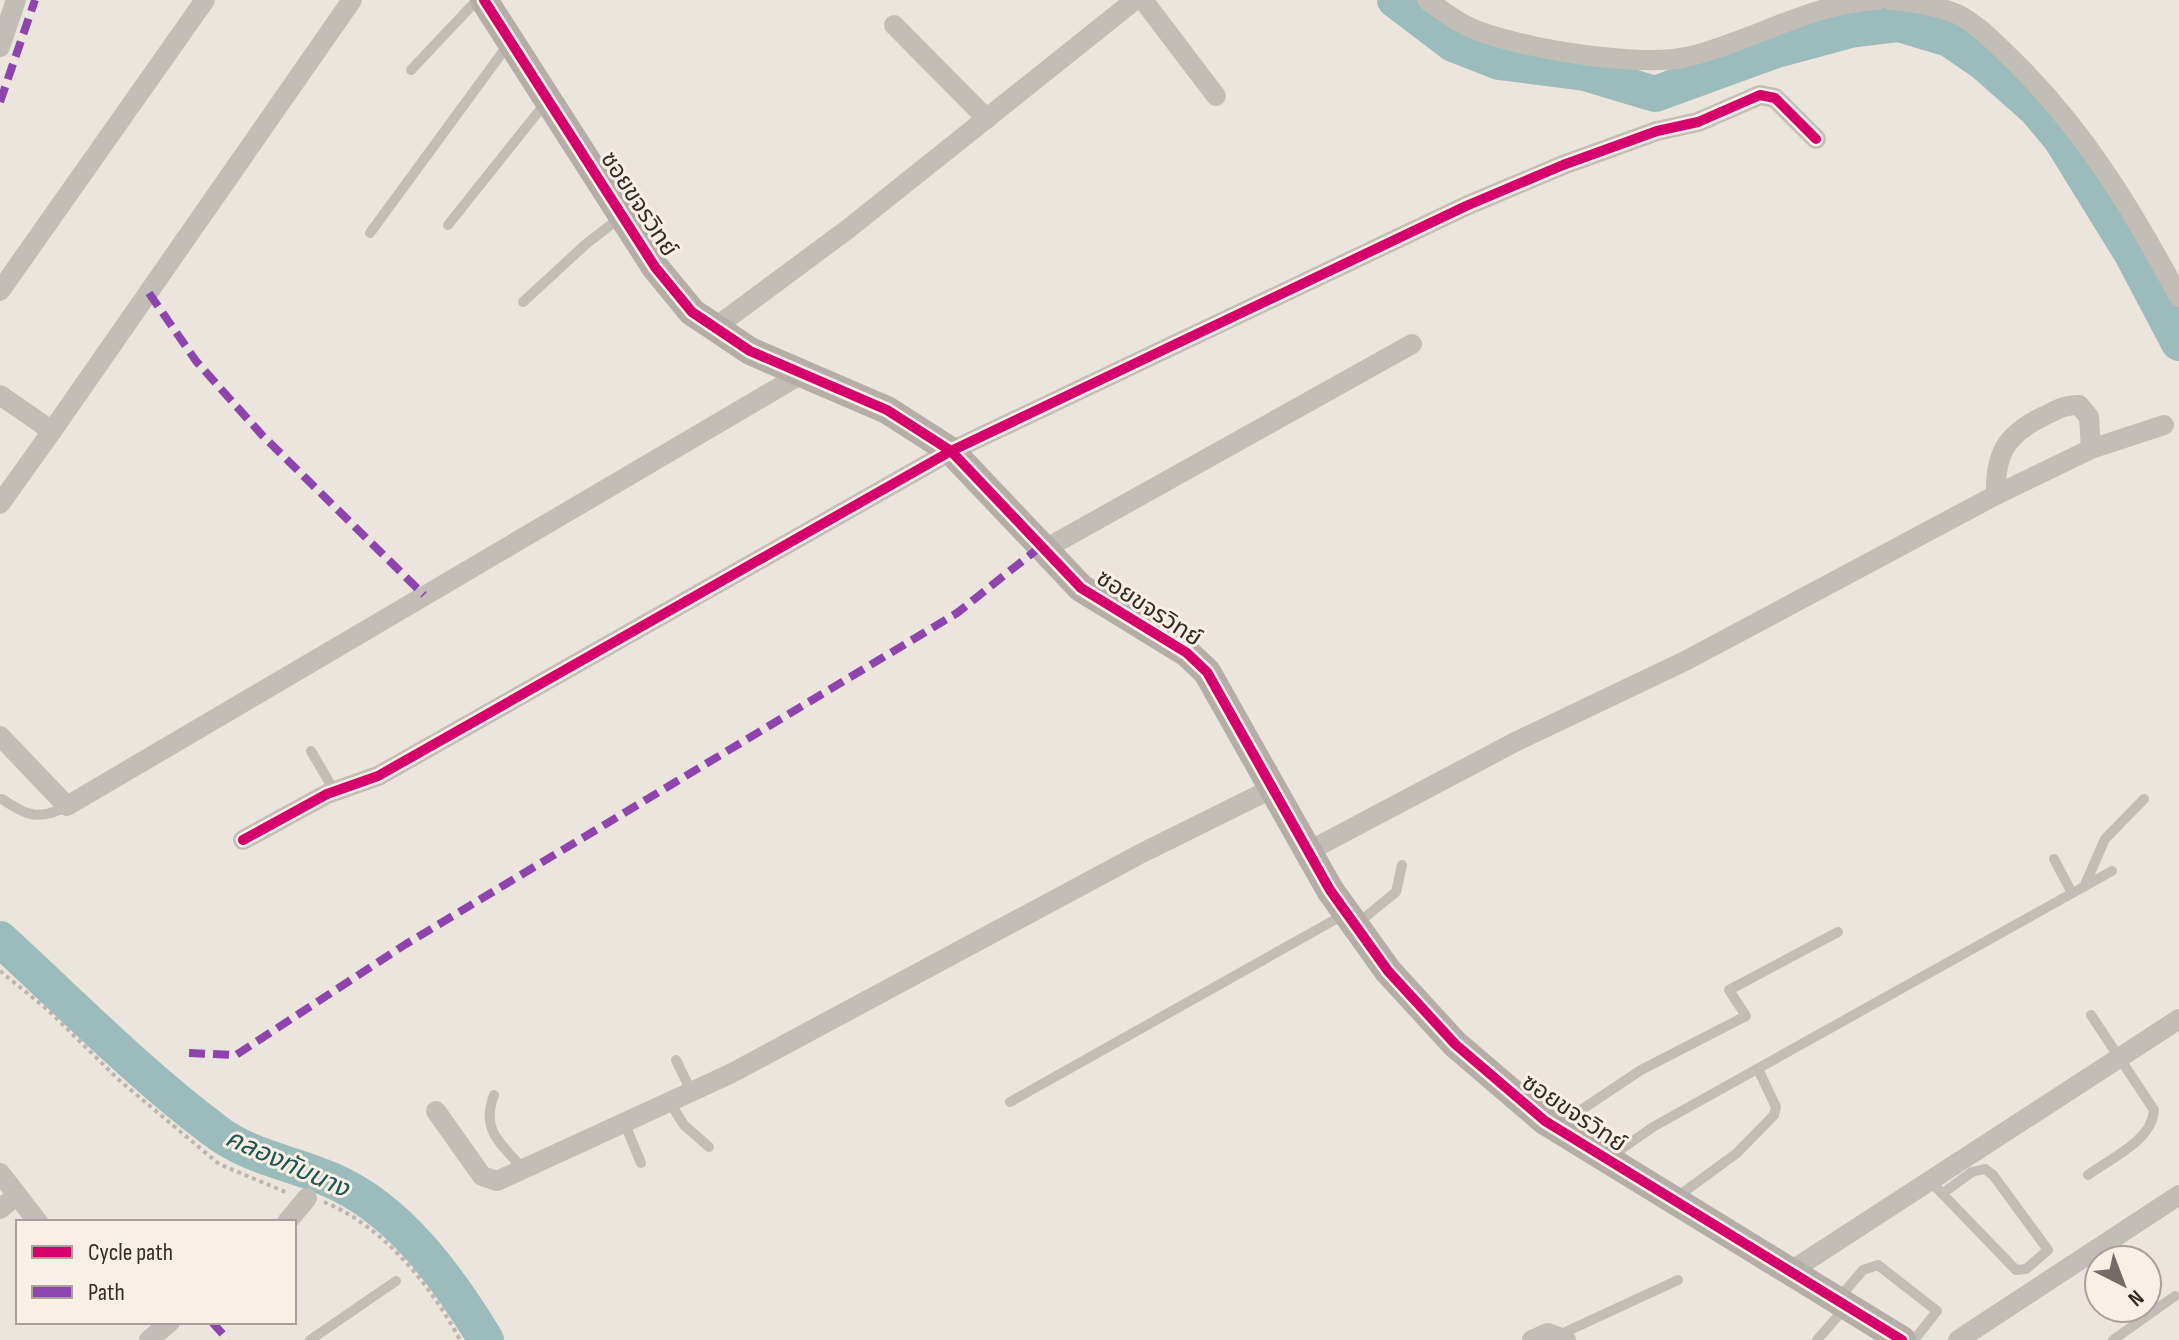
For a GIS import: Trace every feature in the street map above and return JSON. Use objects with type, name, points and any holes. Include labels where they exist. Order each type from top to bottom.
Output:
[{"type":"street","points":[[0,291],[205,0]]},
{"type":"street","points":[[0,504],[352,0]]},
{"type":"street","name":"ซอยขจรวิทย์","points":[[484,0],[674,293],[713,329],[800,375],[887,410],[951,451],[1081,588],[1176,646],[1207,672],[1307,852],[1351,920],[1388,971],[1455,1044],[1497,1084],[1555,1128],[1605,1160],[1902,1340]]},
{"type":"street","points":[[713,329],[848,229],[1135,0]]},
{"type":"street","points":[[1143,0],[1216,96]]},
{"type":"street","points":[[1427,0],[1468,26],[1506,39],[1656,62],[1695,55],[1832,6],[1878,0]]},
{"type":"street","points":[[1891,0],[1921,3],[1958,15],[1992,40],[2038,85],[2105,168],[2139,220],[2179,297]]},
{"type":"street","points":[[0,47],[9,5]]},
{"type":"street","points":[[894,25],[987,119]]},
{"type":"street","points":[[243,840],[335,792],[378,776],[951,451],[1466,206],[1616,146],[1698,122],[1768,95],[1796,115],[1816,139]]},
{"type":"street","points":[[1043,550],[1412,344]]},
{"type":"street","points":[[0,736],[67,806],[800,375]]},
{"type":"street","points":[[0,395],[52,431]]},
{"type":"street","points":[[1996,495],[1995,470],[2009,439],[2035,421],[2069,404],[2079,405],[2089,417],[2091,449]]},
{"type":"street","points":[[1307,852],[1515,742],[1685,661],[1996,495],[2091,449],[2164,425]]},
{"type":"street","points":[[436,1111],[489,1180],[497,1181],[623,1120],[730,1074],[1140,854],[1273,788]]},
{"type":"street","points":[[1791,1271],[1936,1186],[2119,1057],[2179,1019]]},
{"type":"street","points":[[0,1173],[36,1220]]},
{"type":"street","points":[[0,1209],[17,1195]]},
{"type":"street","points":[[1958,1340],[2179,1195]]},
{"type":"street","points":[[289,1220],[307,1198]]},
{"type":"street","points":[[149,1340],[168,1324]]},
{"type":"street","points":[[1532,1340],[1548,1333],[1563,1337]]},
{"type":"lane","points":[[411,70],[477,0]]},
{"type":"lane","points":[[370,233],[511,41]]},
{"type":"lane","points":[[448,225],[548,99]]},
{"type":"lane","points":[[523,302],[586,244],[623,216]]},
{"type":"lane","points":[[311,751],[335,792]]},
{"type":"lane","points":[[2,799],[31,817],[41,818],[67,806]]},
{"type":"lane","points":[[2084,887],[2105,839],[2144,799]]},
{"type":"lane","points":[[2054,859],[2072,893]]},
{"type":"lane","points":[[1010,1102],[1351,920],[1396,892],[1402,865]]},
{"type":"lane","points":[[1605,1160],[1653,1127],[2112,871]]},
{"type":"lane","points":[[1555,1128],[1641,1070],[1746,1016],[1729,990],[1838,932]]},
{"type":"lane","points":[[2088,1175],[2145,1134],[2153,1124],[2154,1110],[2091,1015]]},
{"type":"lane","points":[[676,1060],[691,1091]]},
{"type":"lane","points":[[1673,1200],[1737,1153],[1774,1115],[1776,1107],[1758,1069]]},
{"type":"lane","points":[[494,1095],[487,1120],[490,1128],[521,1167]]},
{"type":"lane","points":[[668,1100],[684,1125],[709,1147]]},
{"type":"lane","points":[[623,1120],[641,1163]]},
{"type":"lane","points":[[1985,1169],[1993,1175],[2048,1250],[2026,1269],[2016,1270],[1936,1186],[1985,1169]]},
{"type":"lane","points":[[1817,1340],[1863,1270],[1878,1265],[1937,1311],[1914,1340]]},
{"type":"lane","points":[[1563,1337],[1678,1280]]},
{"type":"lane","points":[[310,1340],[396,1281]]},
{"type":"lane","points":[[2113,1340],[2175,1296]]},
{"type":"path","points":[[0,971],[48,1010],[119,1080],[219,1164],[265,1185],[327,1203],[375,1231],[441,1309],[460,1340]]},
{"type":"waterway","points":[[1395,0],[1453,44],[1499,62],[1585,73],[1655,94],[1776,50],[1850,30],[1899,24],[1949,39],[1984,63],[2036,109],[2061,139],[2132,254],[2179,343]]},
{"type":"waterway","name":"คลองทับนาง","points":[[0,939],[131,1061],[214,1130],[241,1147],[331,1180],[379,1209],[439,1270],[486,1340]]},
{"type":"marked path","points":[[0,102],[35,0]]},
{"type":"marked path","points":[[149,293],[196,361],[262,435],[424,595]]},
{"type":"marked path","points":[[189,1053],[236,1055],[406,944],[957,613],[1040,547]]},
{"type":"marked path","points":[[214,1324],[228,1340]]},
{"type":"cycle path","points":[[484,0],[655,267],[692,312],[750,351],[887,410],[951,451],[1081,588],[1187,653],[1207,672],[1330,890],[1388,971],[1455,1044],[1545,1121],[1902,1340]]},
{"type":"cycle path","points":[[243,840],[327,794],[378,776],[951,451],[1466,206],[1563,165],[1657,131],[1698,122],[1760,95],[1775,98],[1816,139]]}]
